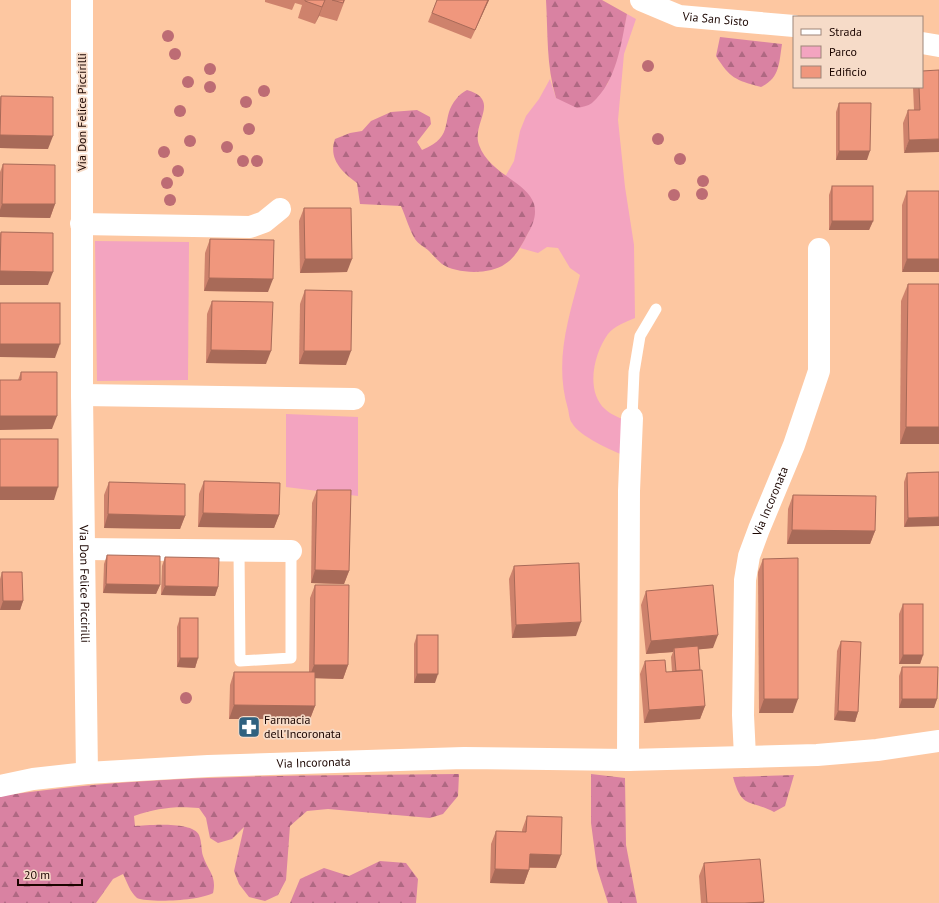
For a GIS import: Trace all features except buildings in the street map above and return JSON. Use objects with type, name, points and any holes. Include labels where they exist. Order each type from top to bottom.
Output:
[{"type":"street","name":"Via Don Felice Piccirilli","points":[[82,0],[82,395],[87,773]]},
{"type":"street","name":"Via San Sisto","points":[[641,0],[678,16],[793,26]]},
{"type":"street","points":[[923,43],[939,46]]},
{"type":"street","points":[[81,224],[250,227],[264,222],[280,209]]},
{"type":"street","name":"Via Incoronata","points":[[745,757],[743,715],[744,580],[749,556],[759,528],[794,445],[818,371],[819,249]]},
{"type":"street","points":[[82,395],[354,399]]},
{"type":"street","points":[[628,760],[629,491],[632,418]]},
{"type":"street","points":[[84,549],[290,551]]},
{"type":"street","name":"Via Incoronata","points":[[0,786],[33,779],[87,773],[208,766],[412,759],[628,760],[816,755],[876,750],[939,741]]},
{"type":"lane","points":[[632,418],[634,372],[640,336],[656,309]]},
{"type":"lane","points":[[239,550],[240,661],[292,658],[290,551]]},
{"type":"green space","points":[[546,0],[602,0],[627,14],[617,62],[607,84],[589,105],[577,108],[556,98],[550,73]]},
{"type":"green space","points":[[627,14],[636,19],[624,54],[618,120],[625,187],[634,245],[635,318],[617,326],[608,334],[599,351],[593,382],[599,401],[605,409],[624,420],[626,456],[588,438],[576,428],[570,420],[564,392],[562,358],[567,325],[580,275],[570,268],[558,248],[547,247],[538,253],[520,248],[529,231],[505,177],[514,161],[520,131],[526,116],[539,99],[550,79],[556,98],[607,85],[615,65]]},
{"type":"green space","points":[[720,37],[782,44],[778,69],[772,79],[761,87],[739,80],[730,74],[716,56]]},
{"type":"green space","points":[[467,90],[477,94],[483,100],[484,106],[478,137],[479,145],[484,155],[499,171],[524,189],[530,196],[535,208],[534,220],[515,255],[499,268],[473,272],[456,270],[442,264],[418,242],[411,231],[401,206],[360,204],[357,183],[342,170],[333,153],[335,139],[350,133],[362,131],[371,121],[391,112],[417,110],[430,117],[431,124],[417,142],[422,150],[433,145],[444,133],[452,105],[459,96]]},
{"type":"green space","points":[[95,241],[189,242],[188,380],[97,381]]},
{"type":"green space","points":[[286,414],[358,417],[358,496],[286,487]]},
{"type":"green space","points":[[459,774],[458,796],[443,814],[430,818],[328,809],[307,811],[290,826],[286,880],[278,895],[265,901],[249,897],[239,884],[234,871],[244,827],[232,839],[218,843],[210,838],[206,818],[199,808],[182,807],[159,809],[134,816],[135,826],[170,825],[180,826],[195,831],[201,840],[203,856],[213,878],[213,893],[197,898],[163,901],[143,900],[135,896],[123,874],[113,879],[96,903],[0,903],[0,796],[114,783],[172,779]]},
{"type":"green space","points":[[591,774],[625,778],[626,845],[637,903],[608,903],[597,868],[591,823]]},
{"type":"green space","points":[[794,775],[785,806],[774,812],[744,799],[736,787],[733,777]]},
{"type":"green space","points":[[380,861],[406,863],[418,879],[416,903],[290,903],[300,879],[324,868],[349,876]]},
{"type":"place","name":"Farmacia dell'Incoronata","points":[[249,727]]}]
